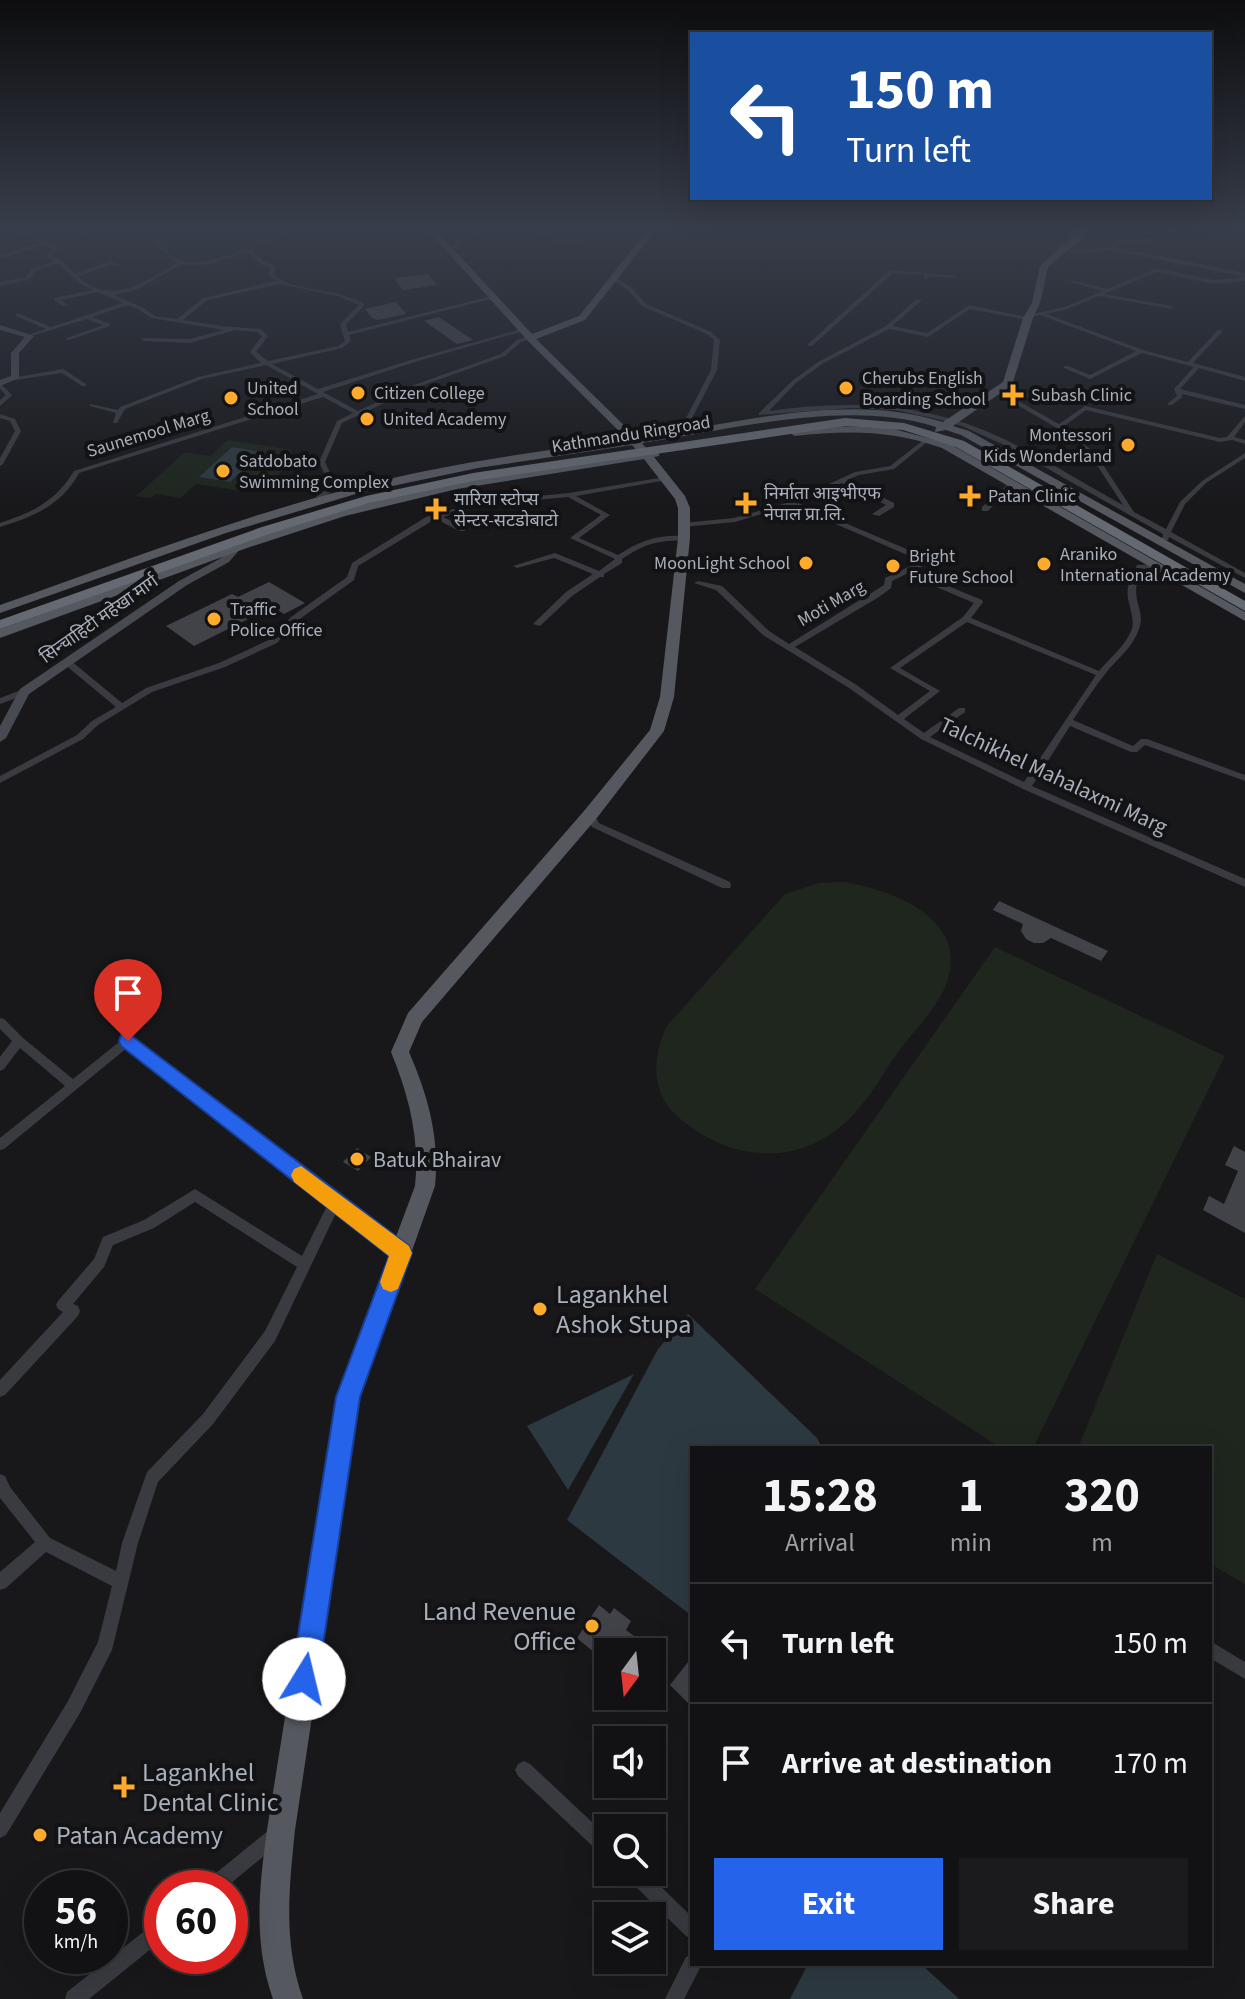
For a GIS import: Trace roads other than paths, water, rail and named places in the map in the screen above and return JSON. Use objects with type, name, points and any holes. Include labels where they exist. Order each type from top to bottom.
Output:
[{"type":"highway","name":"Kathmandu Ringroad","points":[[0,618],[262,526],[344,500],[433,479],[837,422],[940,430],[983,450],[1245,598]]},
{"type":"highway","name":"Kathmandu Ringroad","points":[[940,430],[1245,607]]},
{"type":"highway","name":"Kathmandu Ringroad","points":[[0,625],[267,530],[355,503],[466,478],[640,448]]},
{"type":"main road","points":[[288,1999],[275,1969],[271,1935],[281,1830],[348,1397],[425,1186],[430,1157],[412,1079],[400,1052],[414,1018],[650,743],[661,723],[668,687],[684,531],[681,498],[640,448],[515,319]]},
{"type":"main road","points":[[527,334],[578,319]]},
{"type":"main road","points":[[940,430],[1008,383],[1032,319]]},
{"type":"main road","points":[[0,634],[236,548],[324,519],[413,495],[640,448],[691,433],[862,412],[903,416],[992,446],[1164,539],[1245,589]]},
{"type":"main road","points":[[940,430],[958,451],[1245,617]]},
{"type":"main road","points":[[0,609],[322,500],[414,477],[640,448]]},
{"type":"street","points":[[25,319],[52,329]]},
{"type":"street","points":[[15,378],[15,353],[30,336],[80,319]]},
{"type":"street","points":[[67,339],[108,325],[92,319]]},
{"type":"street","points":[[164,319],[259,330],[265,336],[253,352],[268,365],[357,413]]},
{"type":"street","points":[[177,322],[180,319]]},
{"type":"street","points":[[92,405],[118,412],[200,378],[340,347],[348,341],[343,324],[348,319]]},
{"type":"street","points":[[348,334],[407,319]]},
{"type":"street","points":[[676,319],[715,337],[714,370],[688,420],[687,428],[691,433]]},
{"type":"street","points":[[810,345],[838,319]]},
{"type":"street","points":[[761,414],[794,382],[820,363],[897,319]]},
{"type":"street","points":[[888,327],[928,335],[951,319]]},
{"type":"street","points":[[1043,319],[1141,351],[1245,379]]},
{"type":"street","points":[[0,327],[30,336]]},
{"type":"street","points":[[144,339],[190,341],[220,336],[238,328]]},
{"type":"street","points":[[1170,404],[1180,396],[1177,389],[1179,384],[1220,331]]},
{"type":"street","points":[[322,500],[320,496],[329,491],[330,482],[322,462],[339,422],[416,386],[503,355],[527,334]]},
{"type":"street","name":"Saunemool Marg","points":[[0,525],[53,502],[69,486],[76,472],[416,360],[527,334]]},
{"type":"street","points":[[1082,381],[1141,351]]},
{"type":"street","points":[[1066,367],[1090,377]]},
{"type":"street","points":[[0,404],[9,395],[0,384],[15,378],[63,371],[84,385]]},
{"type":"street","points":[[997,391],[1059,427],[1094,455],[1131,513]]},
{"type":"street","points":[[1180,392],[1245,407]]},
{"type":"street","points":[[761,414],[810,407],[865,406],[924,413],[940,430],[1005,444],[1131,513],[1164,539],[1245,576]]},
{"type":"street","points":[[1059,427],[1085,408],[1245,442]]},
{"type":"street","points":[[115,422],[118,412]]},
{"type":"street","points":[[761,414],[778,420]]},
{"type":"street","points":[[0,416],[13,420],[18,431],[0,464]]},
{"type":"street","points":[[1228,440],[1245,418]]},
{"type":"street","points":[[537,624],[569,594],[601,575],[619,561],[618,558],[658,536],[735,520],[792,503],[857,473],[892,468],[906,460],[940,430]]},
{"type":"street","points":[[1164,539],[1182,503],[1204,482],[1245,455]]},
{"type":"street","points":[[0,780],[80,737],[120,706],[168,681],[222,665],[274,641],[294,619],[351,578],[355,565],[437,517],[480,503],[569,495],[665,479]]},
{"type":"street","points":[[842,480],[891,505],[876,514]]},
{"type":"street","points":[[985,509],[1012,483]]},
{"type":"street","points":[[569,495],[606,515],[574,538],[618,558]]},
{"type":"street","name":"Moti Marg","points":[[789,648],[819,628],[855,611],[888,586],[888,580],[927,561],[792,503]]},
{"type":"street","points":[[437,517],[462,529]]},
{"type":"street","name":"सिन्चाहिटी महेखा मार्ग","points":[[0,738],[24,692],[183,583],[225,560],[236,548]]},
{"type":"street","points":[[517,566],[555,555],[601,575]]},
{"type":"street","points":[[1026,787],[1100,674],[1137,628],[1129,596],[1140,567],[1155,566]]},
{"type":"street","points":[[899,718],[936,691],[894,668],[966,619],[979,602],[907,572]]},
{"type":"street","name":"Talchikhel Mahalaxmi Marg","points":[[698,583],[719,588],[766,633],[924,737],[1026,787],[1245,883]]},
{"type":"street","points":[[966,619],[1100,674]]},
{"type":"street","points":[[67,662],[120,706]]},
{"type":"street","points":[[0,701],[24,692]]},
{"type":"street","points":[[924,737],[962,710]]},
{"type":"street","points":[[1069,722],[1134,750],[1144,741],[1245,778]]},
{"type":"street","points":[[590,815],[595,825],[726,885]]},
{"type":"street","points":[[0,1022],[73,1086]]},
{"type":"street","points":[[0,1066],[19,1041]]},
{"type":"street","points":[[0,1145],[128,1041],[401,1253]]},
{"type":"street","points":[[0,1390],[73,1311],[63,1305],[99,1263],[108,1241],[149,1224],[195,1195],[304,1265]]},
{"type":"street","points":[[0,1829],[74,1707],[106,1644],[130,1543],[152,1477],[208,1419],[270,1336],[335,1202]]},
{"type":"street","points":[[0,1481],[5,1492],[45,1543],[121,1582]]},
{"type":"street","points":[[0,1582],[45,1543]]},
{"type":"street","points":[[1212,1650],[1245,1671]]},
{"type":"street","points":[[524,1770],[594,1836]]},
{"type":"street","points":[[233,1870],[281,1830]]},
{"type":"street","points":[[647,1886],[690,1928]]},
{"type":"street","points":[[74,1999],[144,1943]]},
{"type":"street","points":[[674,1999],[692,1966]]},
{"type":"place","name":"Cherubs English Boarding School","points":[[846,388]]},
{"type":"place","name":"Citizen College","points":[[358,393]]},
{"type":"place","name":"Subash Clinic","points":[[1013,395]]},
{"type":"place","name":"United School","points":[[231,398]]},
{"type":"place","name":"United Academy","points":[[367,419]]},
{"type":"place","name":"Montessori Kids Wonderland","points":[[1128,445]]},
{"type":"place","name":"Satdobato Swimming Complex","points":[[223,471]]},
{"type":"place","name":"Patan Clinic","points":[[970,496]]},
{"type":"place","name":"निर्माता आइभीएफ नेपाल प्रा.लि.","points":[[746,503]]},
{"type":"place","name":"मारिया स्टोप्स सेन्टर-सटडोबाटो","points":[[436,509]]},
{"type":"place","name":"MoonLight School","points":[[806,563]]},
{"type":"place","name":"Araniko International Academy","points":[[1044,564]]},
{"type":"place","name":"Bright Future School","points":[[893,566]]},
{"type":"place","name":"Traffic Police Office","points":[[214,619]]},
{"type":"place","name":"Batuk Bhairav","points":[[357,1159]]},
{"type":"place","name":"Lagankhel Ashok Stupa","points":[[540,1309]]},
{"type":"place","name":"Land Revenue Office","points":[[592,1626]]},
{"type":"place","name":"Lagankhel Dental Clinic","points":[[124,1787]]},
{"type":"place","name":"Patan Academy","points":[[40,1835]]}]
